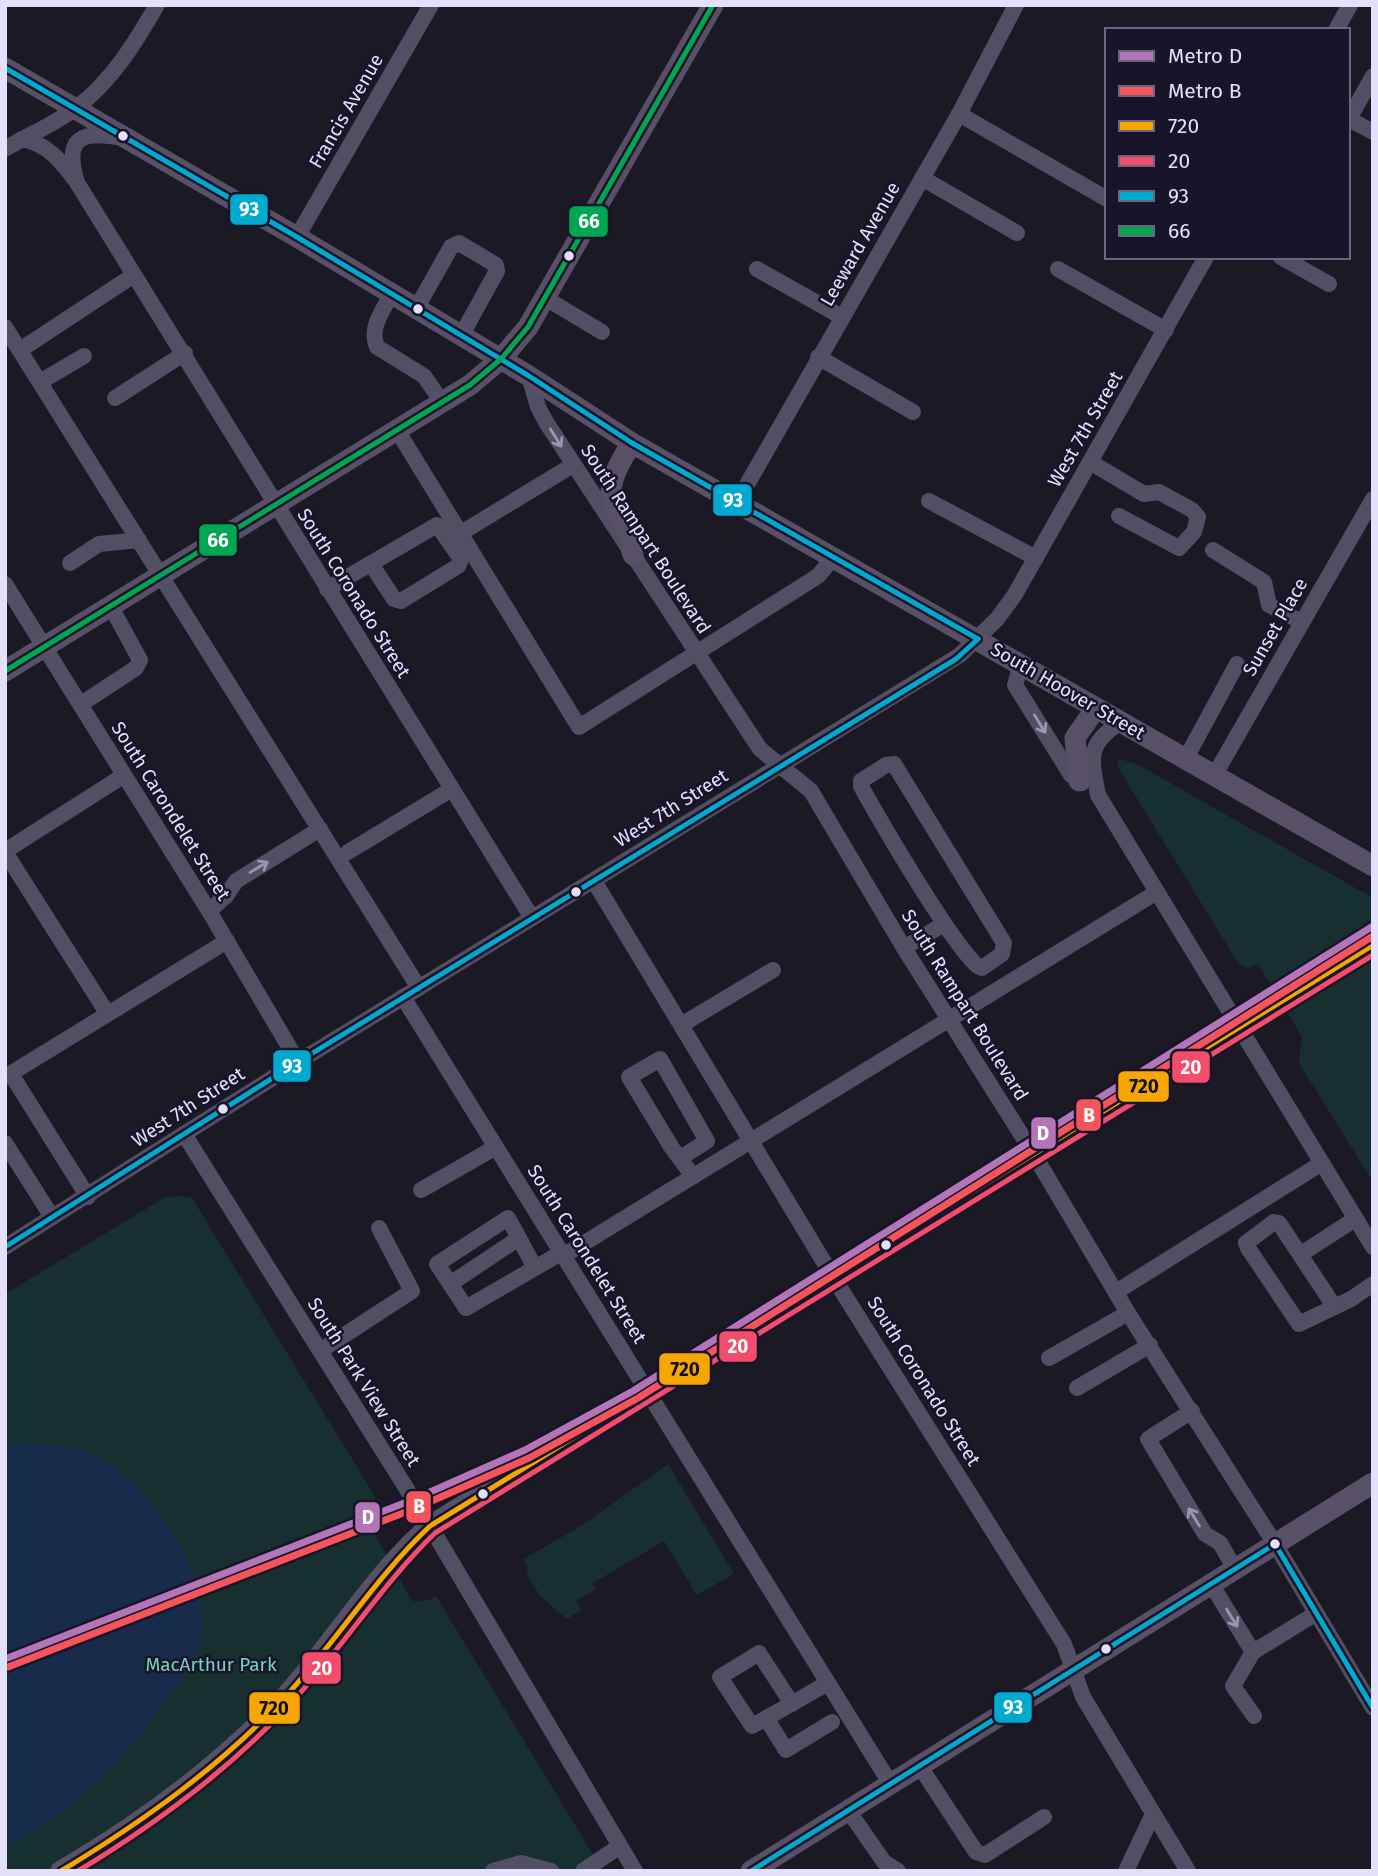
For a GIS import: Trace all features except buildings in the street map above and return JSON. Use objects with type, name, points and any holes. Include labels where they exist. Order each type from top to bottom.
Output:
[{"type":"main road","points":[[5,671],[470,385],[501,359],[528,327],[713,5]]},
{"type":"main road","name":"South Hoover Street","points":[[5,68],[501,359],[632,443],[1373,866]]},
{"type":"main road","points":[[632,443],[615,471],[610,496],[627,531],[633,555]]},
{"type":"main road","points":[[1079,781],[1075,738],[1096,708]]},
{"type":"main road","points":[[61,1871],[134,1824],[244,1737],[285,1697],[384,1570],[430,1526],[646,1390],[1239,1030],[1373,945]]},
{"type":"main road","points":[[751,1871],[773,1865],[890,1783],[1373,1483]]},
{"type":"street","points":[[5,149],[76,108],[104,83],[135,44],[157,5]]},
{"type":"street","name":"Francis Avenue","points":[[297,237],[431,5]]},
{"type":"street","name":"Leeward Avenue","points":[[737,502],[959,114],[1016,5]]},
{"type":"street","points":[[1337,28],[1350,5]]},
{"type":"street","points":[[1350,117],[1373,76]]},
{"type":"street","points":[[959,114],[1105,198]]},
{"type":"street","points":[[1350,120],[1373,132]]},
{"type":"street","name":"South Coronado Street","points":[[76,181],[71,163],[73,147],[82,136],[93,133],[123,138]]},
{"type":"street","name":"South Coronado Street","points":[[22,139],[52,150],[76,181],[185,353],[276,506],[532,918]]},
{"type":"street","points":[[922,178],[1017,233]]},
{"type":"street","points":[[416,309],[451,247],[459,243],[478,254],[496,265],[497,271],[461,336]]},
{"type":"street","name":"West 7th Street","points":[[5,1247],[403,997],[956,659],[978,639],[1014,596],[1205,259]]},
{"type":"street","points":[[1285,259],[1329,284]]},
{"type":"street","points":[[757,269],[842,317]]},
{"type":"street","points":[[1058,269],[1166,330]]},
{"type":"street","points":[[20,350],[134,275]]},
{"type":"street","points":[[391,295],[375,324],[374,339],[377,347],[424,376],[442,402]]},
{"type":"street","points":[[545,298],[602,332]]},
{"type":"street","points":[[5,327],[419,988]]},
{"type":"street","points":[[115,398],[185,353]]},
{"type":"street","points":[[40,382],[84,356]]},
{"type":"street","points":[[818,358],[913,412]]},
{"type":"street","name":"South Rampart Boulevard","points":[[529,376],[538,407],[695,653],[760,748],[811,791],[1128,1313],[1275,1544],[1373,1707]]},
{"type":"street","points":[[397,430],[579,727],[818,576],[834,556]]},
{"type":"street","points":[[1090,462],[1144,495],[1159,492],[1192,510],[1198,517],[1194,531],[1186,544],[1179,548],[1119,516]]},
{"type":"street","points":[[461,533],[573,465]]},
{"type":"street","name":"Sunset Place","points":[[1214,776],[1373,499]]},
{"type":"street","points":[[929,501],[1036,558]]},
{"type":"street","points":[[327,589],[437,525],[461,559],[458,566],[401,601],[394,599],[371,564]]},
{"type":"street","points":[[71,563],[99,544],[139,540]]},
{"type":"street","points":[[1213,551],[1264,582],[1269,605],[1302,622]]},
{"type":"street","name":"South Carondelet Street","points":[[5,584],[11,605],[45,646],[209,911],[298,1062]]},
{"type":"street","points":[[81,704],[130,673],[140,660],[110,605]]},
{"type":"street","points":[[1021,664],[1015,685],[1071,775],[1098,795]]},
{"type":"street","points":[[1185,760],[1237,664]]},
{"type":"street","points":[[1121,722],[1099,738],[1094,747],[1092,759],[1098,795],[1373,1247]]},
{"type":"street","points":[[894,764],[900,771],[1004,943],[1005,950],[978,969],[944,924],[861,786],[861,781],[886,765],[894,764]]},
{"type":"street","points":[[107,1013],[5,851],[123,776]]},
{"type":"street","points":[[348,852],[452,789]]},
{"type":"street","points":[[209,911],[236,881],[320,829]]},
{"type":"street","name":"South Coronado Street","points":[[594,881],[834,1277],[1064,1644],[1083,1696],[1188,1871]]},
{"type":"street","points":[[535,1268],[508,1217],[437,1264],[466,1308],[562,1254],[693,1176],[1157,892]]},
{"type":"street","points":[[904,947],[944,924]]},
{"type":"street","points":[[88,1197],[8,1075],[227,941]]},
{"type":"street","points":[[681,1025],[773,970]]},
{"type":"street","name":"South Carondelet Street","points":[[403,997],[890,1783]]},
{"type":"street","points":[[681,1157],[707,1140],[660,1059],[629,1077],[672,1148],[693,1176]]},
{"type":"street","name":"South Park View Street","points":[[184,1134],[430,1526],[635,1871]]},
{"type":"street","points":[[5,1143],[52,1217]]},
{"type":"street","points":[[421,1190],[496,1147]]},
{"type":"street","points":[[1116,1292],[1322,1163]]},
{"type":"street","points":[[1301,1254],[1355,1219]]},
{"type":"street","points":[[1334,1306],[1284,1228],[1275,1222],[1247,1243],[1295,1322],[1306,1323],[1373,1284]]},
{"type":"street","points":[[320,1351],[412,1290],[379,1228]]},
{"type":"street","points":[[450,1284],[519,1238]]},
{"type":"street","points":[[1049,1358],[1128,1313]]},
{"type":"street","points":[[1077,1388],[1150,1345]]},
{"type":"street","points":[[1192,1411],[1148,1439],[1205,1534],[1220,1543],[1235,1569]]},
{"type":"street","points":[[1210,1584],[1253,1652]]},
{"type":"street","points":[[1254,1716],[1234,1686],[1253,1652],[1315,1614]]},
{"type":"street","points":[[792,1704],[759,1653],[720,1676],[752,1726],[765,1718],[792,1704],[828,1683]]},
{"type":"street","points":[[765,1718],[786,1750],[832,1722]]},
{"type":"street","points":[[919,1765],[976,1852],[985,1854],[1044,1817]]},
{"type":"street","points":[[848,1810],[884,1862],[898,1871]]},
{"type":"street","points":[[1126,1871],[1153,1814]]},
{"type":"street","points":[[583,1871],[620,1846]]},
{"type":"street","points":[[493,1871],[521,1863],[551,1871]]},
{"type":"green space","points":[[1119,759],[1137,764],[1373,898],[1373,1182],[1299,1063],[1302,1037],[1258,964],[1247,968],[1238,963],[1117,766]]},
{"type":"green space","name":"MacArthur Park","points":[[164,1198],[192,1198],[376,1498],[370,1505],[367,1519],[409,1596],[413,1601],[430,1600],[436,1596],[603,1871],[5,1871],[5,1294]]},
{"type":"green space","points":[[668,1464],[734,1574],[697,1595],[664,1541],[593,1583],[596,1589],[576,1601],[581,1610],[567,1619],[541,1597],[526,1573],[529,1569],[523,1559],[581,1526]]},
{"type":"water","points":[[5,1443],[51,1444],[83,1451],[115,1468],[136,1486],[174,1535],[188,1563],[198,1591],[202,1618],[200,1643],[189,1669],[129,1749],[73,1804],[5,1847]]},
{"type":"metro line","name":"D","points":[[5,1659],[412,1500],[525,1450],[633,1391],[1373,926]]},
{"type":"metro line","name":"B","points":[[8,1667],[416,1508],[529,1458],[638,1398],[1373,936]]},
{"type":"transit line","name":"66","points":[[5,671],[470,385],[501,359],[528,327],[713,5]]},
{"type":"transit line","name":"93","points":[[5,68],[297,237],[529,376],[632,443],[978,639]]},
{"type":"transit line","name":"93","points":[[5,1247],[298,1062],[956,659],[978,639]]},
{"type":"transit line","name":"720","points":[[61,1871],[179,1792],[260,1723],[304,1676],[391,1567],[430,1526],[1373,945]]},
{"type":"transit line","name":"20","points":[[78,1871],[164,1815],[217,1773],[268,1727],[310,1682],[397,1574],[435,1533],[1373,955]]},
{"type":"transit line","name":"93","points":[[1275,1544],[1373,1708]]},
{"type":"transit line","name":"93","points":[[751,1871],[1275,1544]]}]
